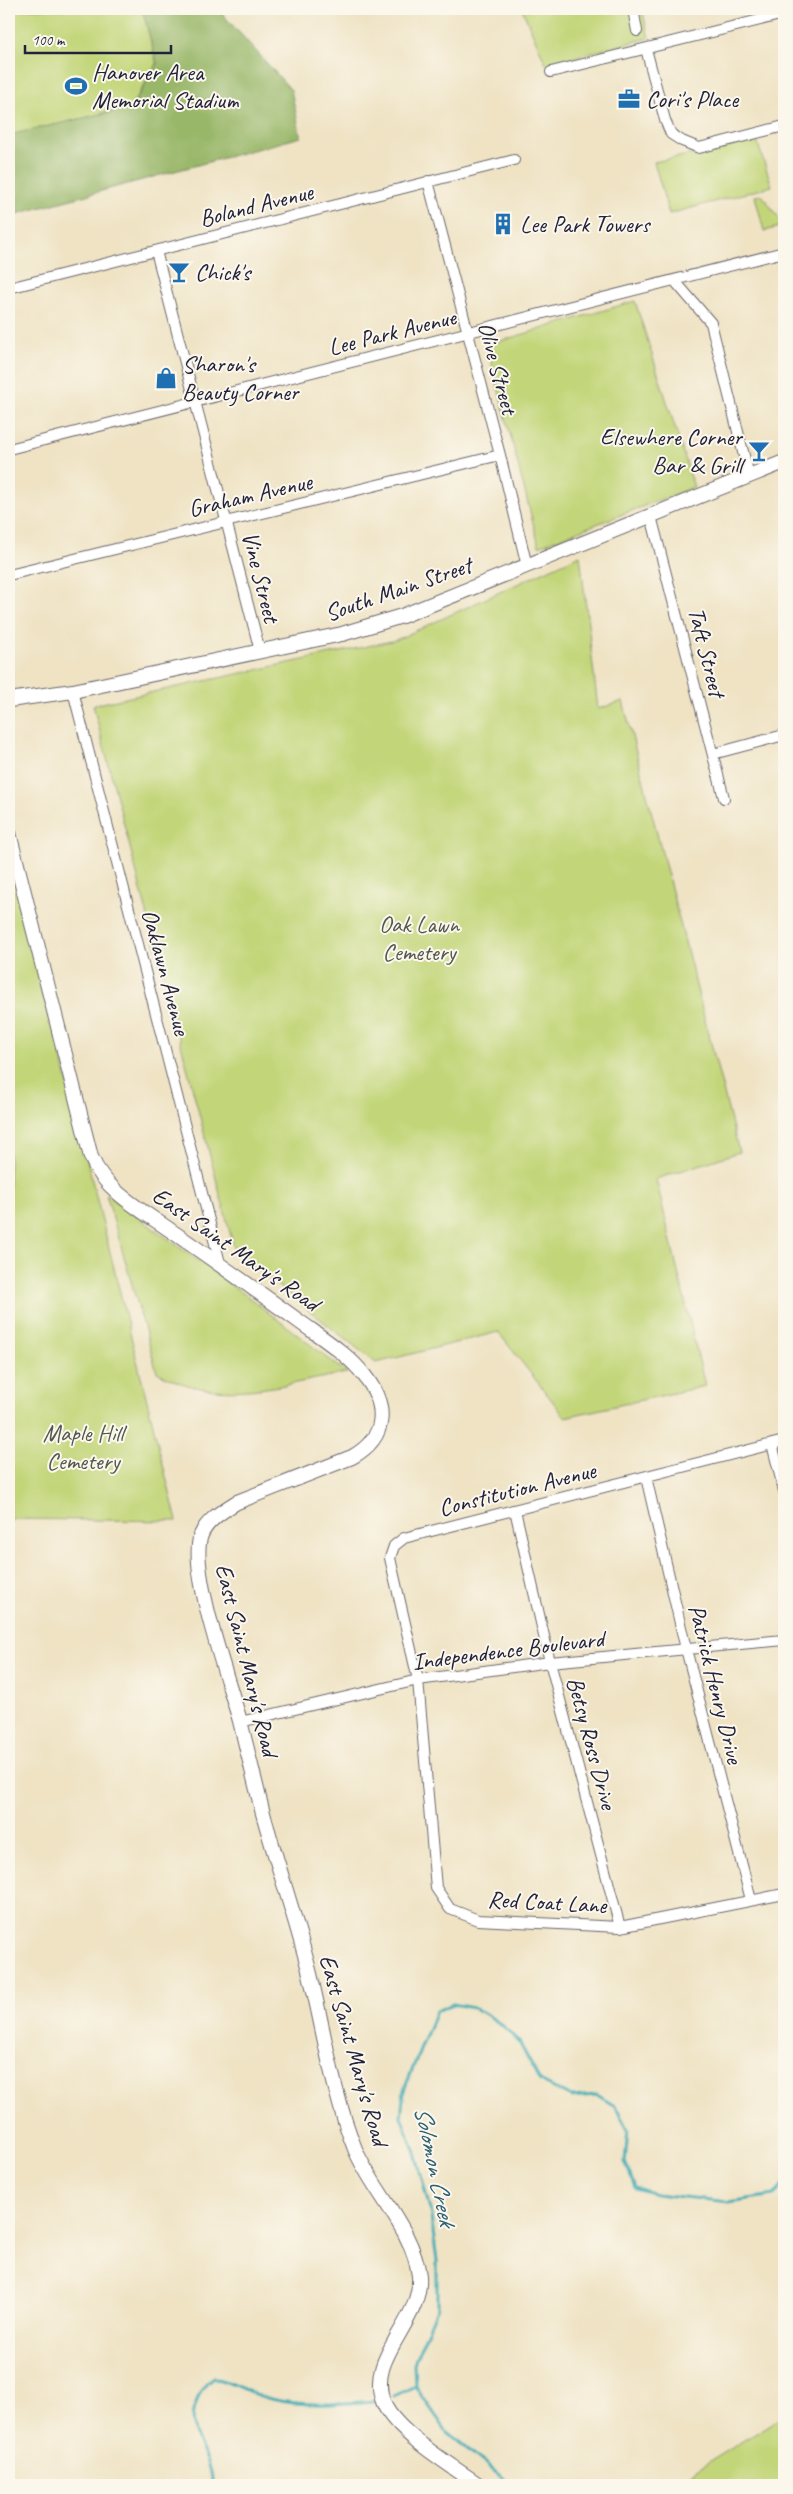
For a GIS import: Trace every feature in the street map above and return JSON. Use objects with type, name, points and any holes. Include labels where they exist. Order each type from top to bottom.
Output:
[{"type":"street","points":[[633,9],[638,31]]},
{"type":"street","points":[[551,72],[784,14]]},
{"type":"street","points":[[646,49],[665,120],[671,134],[682,141],[699,148],[784,126]]},
{"type":"street","name":"Boland Avenue","points":[[9,288],[514,160]]},
{"type":"street","name":"Olive Street","points":[[428,181],[469,333],[527,566]]},
{"type":"street","name":"Vine Street","points":[[156,251],[260,651]]},
{"type":"street","name":"Lee Park Avenue","points":[[9,449],[784,252]]},
{"type":"street","points":[[674,280],[711,323],[750,476]]},
{"type":"street","name":"Graham Avenue","points":[[9,574],[500,455]]},
{"type":"street","name":"South Main Street","points":[[9,700],[73,691],[342,634],[402,616],[784,464]]},
{"type":"street","name":"Taft Street","points":[[651,516],[724,798]]},
{"type":"street","name":"Oaklawn Avenue","points":[[73,691],[220,1263]]},
{"type":"street","points":[[713,754],[784,735]]},
{"type":"street","name":"East Saint Mary's Road","points":[[9,833],[96,1168],[114,1189],[220,1263],[332,1345],[364,1374],[378,1397],[382,1416],[376,1434],[366,1449],[352,1457],[237,1502],[223,1510],[210,1522],[201,1535],[198,1558],[200,1579],[240,1722],[268,1833],[310,1973],[334,2079],[356,2150],[402,2229],[419,2276],[416,2298],[379,2375],[380,2394],[385,2408],[403,2429],[479,2485]]},
{"type":"street","name":"Constitution Avenue","points":[[418,1680],[390,1558],[394,1546],[404,1538],[784,1441]]},
{"type":"street","points":[[772,1444],[784,1491]]},
{"type":"street","name":"Patrick Henry Drive","points":[[646,1477],[686,1649],[751,1900]]},
{"type":"street","name":"Betsy Ross Drive","points":[[515,1510],[550,1662],[620,1927]]},
{"type":"street","name":"Independence Boulevard","points":[[240,1722],[418,1680],[550,1662],[784,1640]]},
{"type":"street","name":"Red Coat Lane","points":[[418,1680],[436,1888],[450,1908],[478,1920],[620,1927],[784,1894]]},
{"type":"green space","name":"Hanover Area Memorial Stadium","points":[[9,9],[143,9],[157,65],[131,106],[9,137]]},
{"type":"green space","points":[[142,9],[218,9],[291,90],[301,137],[9,216],[9,135],[132,107],[157,64]]},
{"type":"green space","points":[[522,9],[642,9],[649,38],[546,64]]},
{"type":"green space","points":[[757,141],[772,186],[669,214],[654,162]]},
{"type":"green space","points":[[762,195],[784,226],[764,231],[755,196]]},
{"type":"green space","points":[[635,301],[694,487],[539,546],[487,345]]},
{"type":"green space","name":"Oak Lawn Cemetery","points":[[580,555],[598,709],[623,701],[739,1152],[656,1179],[705,1386],[565,1417],[498,1332],[376,1363],[235,1252],[93,705],[396,640]]},
{"type":"green space","name":"Maple Hill Cemetery","points":[[9,847],[177,1521],[9,1519]]},
{"type":"green space","points":[[106,1194],[251,1299],[347,1373],[275,1387],[227,1391],[180,1383],[157,1372]]},
{"type":"green space","points":[[784,2416],[784,2485],[672,2485]]},
{"type":"waterway","name":"Solomon Creek","points":[[511,2485],[447,2432],[415,2386],[414,2363],[437,2309],[437,2261],[430,2210],[415,2152],[401,2117],[404,2090],[436,2011],[453,2004],[473,2008],[487,2015],[502,2025],[519,2042],[540,2081],[571,2097],[597,2095],[615,2106],[628,2130],[625,2162],[635,2188],[656,2194],[729,2202],[774,2195],[784,2185]]},
{"type":"waterway","points":[[212,2485],[209,2465],[197,2438],[193,2418],[199,2394],[213,2378],[228,2382],[256,2395],[284,2402],[322,2404],[374,2401]]},
{"type":"waterway","points":[[394,2396],[415,2386]]},
{"type":"place","name":"Hanover Area Memorial Stadium","points":[[76,86]]},
{"type":"place","name":"Cori's Place","points":[[629,99]]},
{"type":"place","name":"Lee Park Towers","points":[[503,224]]},
{"type":"place","name":"Chick's","points":[[179,272]]},
{"type":"place","name":"Sharon's Beauty Corner","points":[[166,378]]},
{"type":"place","name":"Elsewhere Corner Bar & Grill","points":[[759,451]]}]
